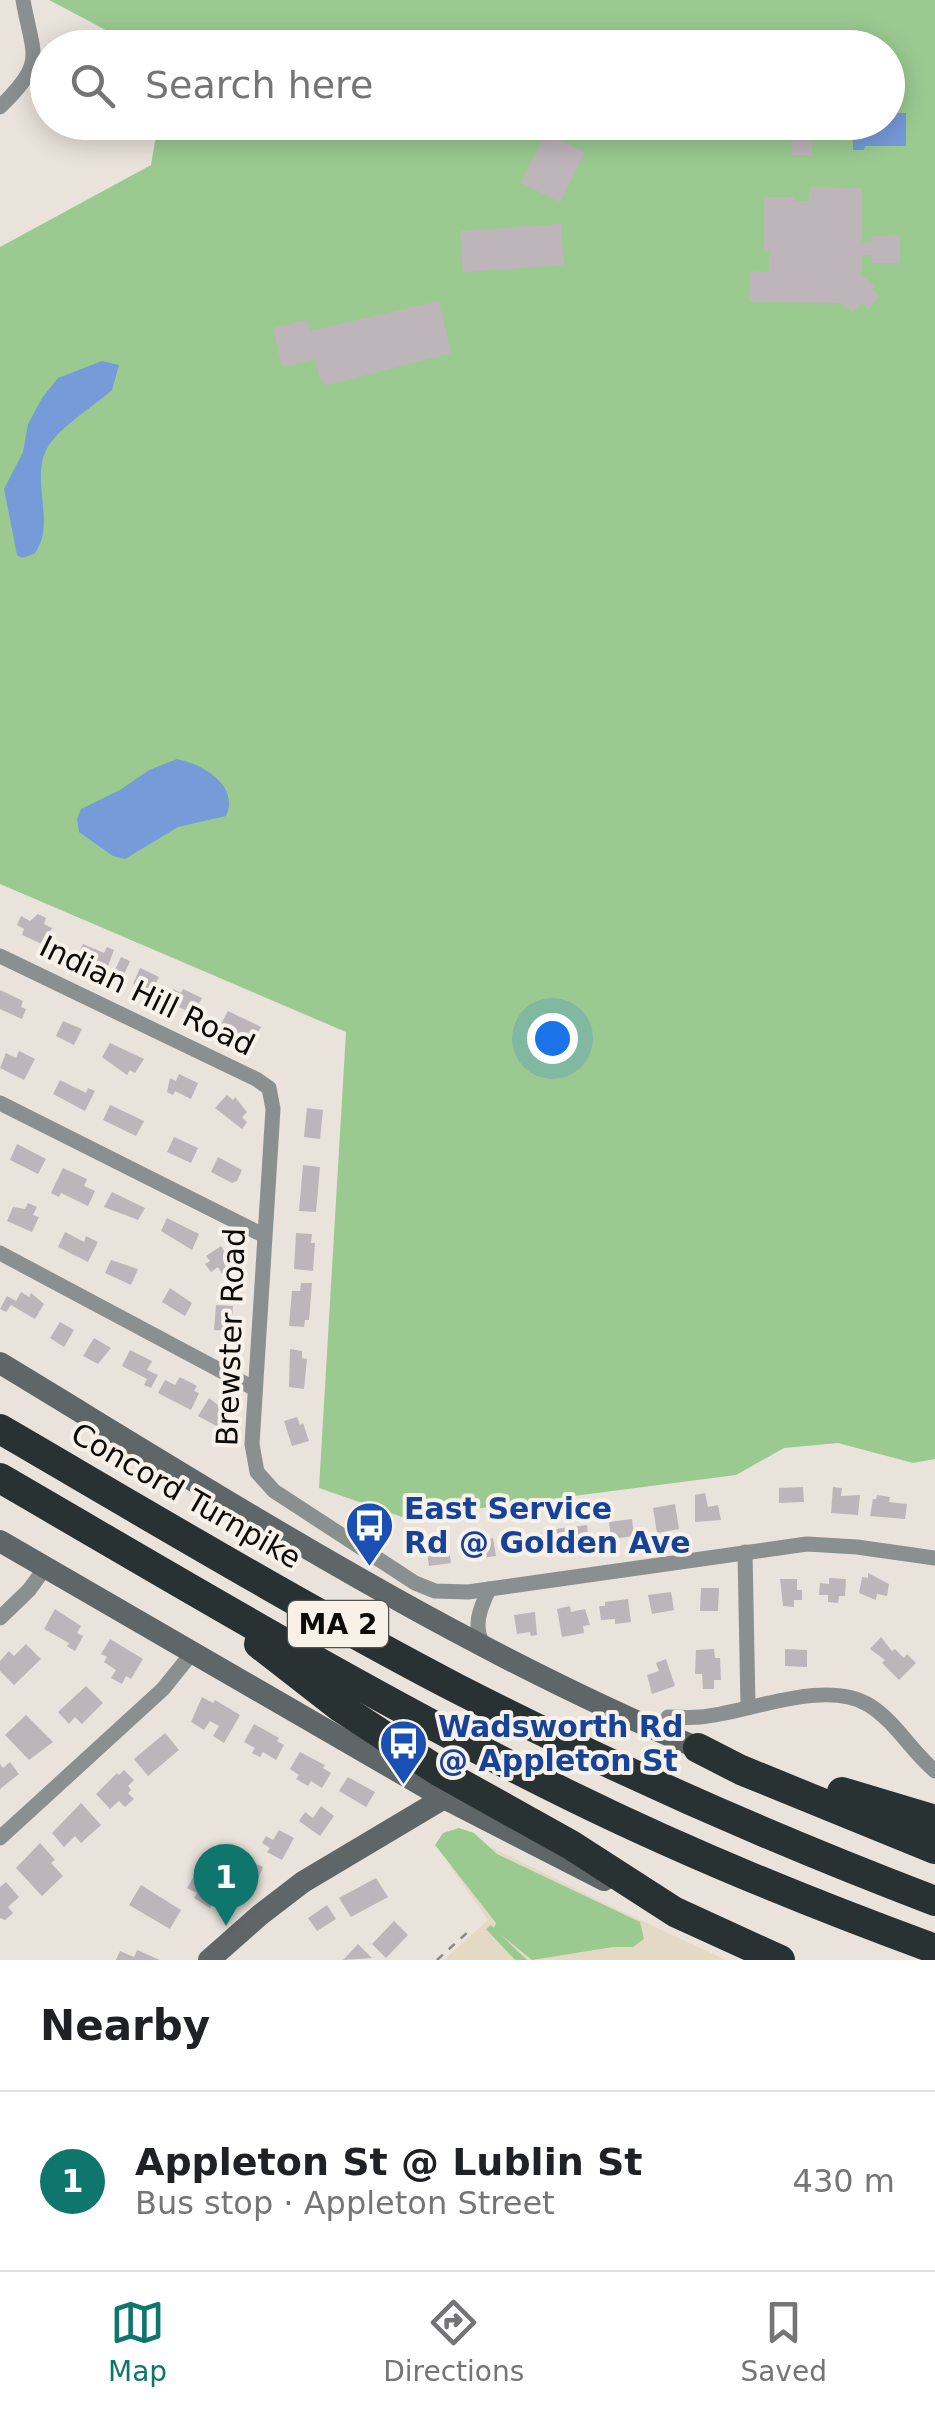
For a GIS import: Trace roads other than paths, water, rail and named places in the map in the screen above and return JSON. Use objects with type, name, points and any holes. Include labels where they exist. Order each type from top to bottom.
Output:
[{"type":"highway","name":"Concord Turnpike","points":[[0,1429],[345,1628],[518,1719],[738,1821],[935,1901]]},
{"type":"highway","name":"MA 2","points":[[0,1478],[380,1696],[572,1797],[769,1885],[935,1950]]},
{"type":"highway","points":[[195,1591],[340,1707],[440,1772],[571,1845],[675,1912],[780,1960]]},
{"type":"highway","points":[[698,1748],[935,1820]]},
{"type":"highway","points":[[698,1748],[741,1770],[935,1849]]},
{"type":"main road","name":"Concord Turnpike","points":[[0,1363],[355,1578],[610,1712],[698,1748]]},
{"type":"main road","points":[[0,1542],[444,1798],[675,1912]]},
{"type":"main road","points":[[215,1958],[303,1882],[444,1798]]},
{"type":"street","points":[[23,0],[31,30]]},
{"type":"street","points":[[0,106],[30,73]]},
{"type":"street","name":"Indian Hill Road","points":[[0,956],[269,1088]]},
{"type":"street","name":"Brewster Road","points":[[269,1088],[273,1103],[254,1388],[254,1466],[263,1482],[420,1586],[456,1592]]},
{"type":"street","points":[[0,1104],[263,1235]]},
{"type":"street","points":[[0,1253],[254,1388]]},
{"type":"street","points":[[439,1624],[454,1606],[456,1592],[745,1552],[819,1544],[935,1558]]},
{"type":"street","points":[[745,1552],[748,1706]]},
{"type":"street","points":[[0,1618],[29,1590],[44,1568]]},
{"type":"street","points":[[486,1649],[478,1636],[477,1620],[489,1589]]},
{"type":"street","points":[[0,1838],[163,1690],[192,1653]]},
{"type":"street","points":[[668,1717],[700,1718],[748,1706],[828,1695],[856,1699],[894,1725],[935,1772]]},
{"type":"water","points":[[906,113],[906,146],[865,146],[864,150],[853,150],[853,140],[905,140]]},
{"type":"water","points":[[102,361],[119,365],[112,390],[65,428],[45,454],[41,468],[41,542],[34,554],[22,558],[17,555],[4,489],[23,452],[28,424],[58,378]]},
{"type":"water","points":[[177,759],[207,771],[223,786],[229,805],[226,816],[178,827],[125,859],[113,856],[79,832],[77,819],[81,809],[149,770]]},
{"type":"place","name":"East Service Rd @ Golden Ave","points":[[369,1568]]},
{"type":"place","name":"Wadsworth Rd @ Appleton St","points":[[403,1786]]},
{"type":"place","name":"Appleton St @ Lublin St","points":[[226,1926]]}]
